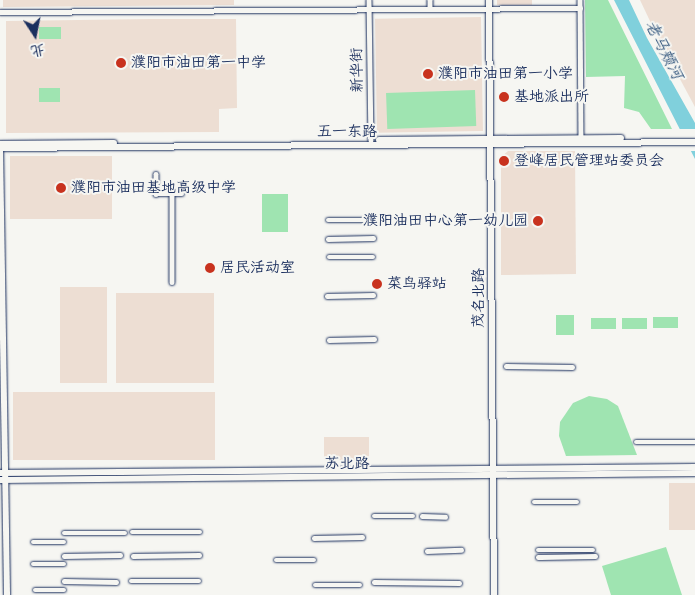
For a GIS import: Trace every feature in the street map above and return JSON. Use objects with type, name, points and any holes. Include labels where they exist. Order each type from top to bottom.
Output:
[{"type":"street","name":"新华街","points":[[368,0],[371,140]]},
{"type":"street","points":[[430,0],[430,9]]},
{"type":"street","name":"茂名北路","points":[[489,0],[494,595]]},
{"type":"street","points":[[580,0],[581,139]]},
{"type":"street","points":[[0,12],[580,8]]},
{"type":"street","name":"五一东路","points":[[0,146],[679,140],[695,138]]},
{"type":"street","name":"五一东路","points":[[0,146],[371,140],[490,142],[581,139],[679,140],[695,142]]},
{"type":"street","points":[[0,146],[3,476],[7,595]]},
{"type":"street","points":[[156,174],[156,194],[182,194]]},
{"type":"street","points":[[172,194],[172,282]]},
{"type":"street","points":[[328,220],[373,220]]},
{"type":"street","points":[[328,239],[373,238]]},
{"type":"street","points":[[329,257],[373,257]]},
{"type":"street","points":[[327,296],[373,296]]},
{"type":"street","points":[[329,340],[374,340]]},
{"type":"street","points":[[506,366],[572,367]]},
{"type":"street","points":[[636,442],[695,442]]},
{"type":"street","name":"苏北路","points":[[493,472],[695,467]]},
{"type":"street","name":"苏北路","points":[[3,476],[493,472],[695,473]]},
{"type":"street","points":[[534,502],[577,502]]},
{"type":"street","points":[[374,516],[413,516]]},
{"type":"street","points":[[422,516],[445,517]]},
{"type":"street","points":[[64,532],[125,533]]},
{"type":"street","points":[[132,532],[200,532]]},
{"type":"street","points":[[314,538],[362,537]]},
{"type":"street","points":[[33,542],[64,542]]},
{"type":"street","points":[[427,551],[461,550]]},
{"type":"street","points":[[538,550],[593,550]]},
{"type":"street","points":[[134,556],[199,554]]},
{"type":"street","points":[[64,556],[120,555]]},
{"type":"street","points":[[538,557],[595,556]]},
{"type":"street","points":[[276,560],[314,560]]},
{"type":"street","points":[[34,564],[64,564]]},
{"type":"street","points":[[64,581],[116,582]]},
{"type":"street","points":[[131,581],[198,581]]},
{"type":"street","points":[[374,582],[460,583]]},
{"type":"street","points":[[315,585],[360,585]]},
{"type":"street","points":[[35,590],[64,590]]},
{"type":"shaded area","points":[[3,0],[234,0],[234,5],[3,7]]},
{"type":"shaded area","points":[[497,0],[532,0],[532,5],[497,5]]},
{"type":"shaded area","points":[[640,0],[695,0],[695,107],[659,40]]},
{"type":"shaded area","name":"濮阳市油田第一小学","points":[[481,17],[483,131],[377,133],[375,19]]},
{"type":"shaded area","name":"濮阳市油田第一中学","points":[[236,19],[237,108],[219,109],[219,132],[6,133],[6,21]]},
{"type":"shaded area","points":[[508,151],[575,151],[576,274],[501,275],[501,157]]},
{"type":"shaded area","name":"濮阳市油田基地高级中学","points":[[10,156],[112,156],[112,219],[10,219]]},
{"type":"shaded area","points":[[60,287],[107,287],[107,383],[60,383]]},
{"type":"shaded area","points":[[116,293],[214,293],[214,383],[116,383]]},
{"type":"shaded area","points":[[13,392],[215,392],[215,460],[13,460]]},
{"type":"shaded area","points":[[324,437],[369,437],[369,460],[324,460]]},
{"type":"shaded area","points":[[669,483],[695,483],[695,530],[669,530]]},
{"type":"green space","points":[[585,0],[608,0],[672,129],[651,129],[639,112],[624,108],[625,76],[586,77]]},
{"type":"green space","points":[[39,27],[61,27],[61,39],[39,39]]},
{"type":"green space","points":[[39,88],[60,88],[60,102],[39,102]]},
{"type":"green space","points":[[475,90],[476,126],[387,129],[386,93]]},
{"type":"green space","points":[[262,194],[288,194],[288,232],[262,232]]},
{"type":"green space","points":[[556,315],[574,315],[574,335],[556,335]]},
{"type":"green space","points":[[653,317],[678,317],[678,328],[653,328]]},
{"type":"green space","points":[[591,318],[616,318],[616,329],[591,329]]},
{"type":"green space","points":[[622,318],[647,318],[647,329],[622,329]]},
{"type":"green space","points":[[589,396],[607,399],[618,406],[637,455],[566,456],[559,436],[560,422],[573,403]]},
{"type":"green space","points":[[666,547],[682,595],[611,595],[602,566]]},
{"type":"water","points":[[614,0],[629,0],[647,38],[695,123],[695,159]]},
{"type":"pier","points":[[676,129],[695,129],[695,151],[687,151]]},
{"type":"place","name":"濮阳市油田第一中学","points":[[121,63]]},
{"type":"place","name":"濮阳市油田第一小学","points":[[428,74]]},
{"type":"place","name":"基地派出所","points":[[504,97]]},
{"type":"place","name":"登峰居民管理站委员会","points":[[504,161]]},
{"type":"place","name":"濮阳市油田基地高级中学","points":[[61,188]]},
{"type":"place","name":"濮阳油田中心第一幼儿园","points":[[538,221]]},
{"type":"place","name":"居民活动室","points":[[210,268]]},
{"type":"place","name":"菜鸟驿站","points":[[377,284]]},
{"type":"water label","name":"老马颊河","points":[[664,50]]}]
